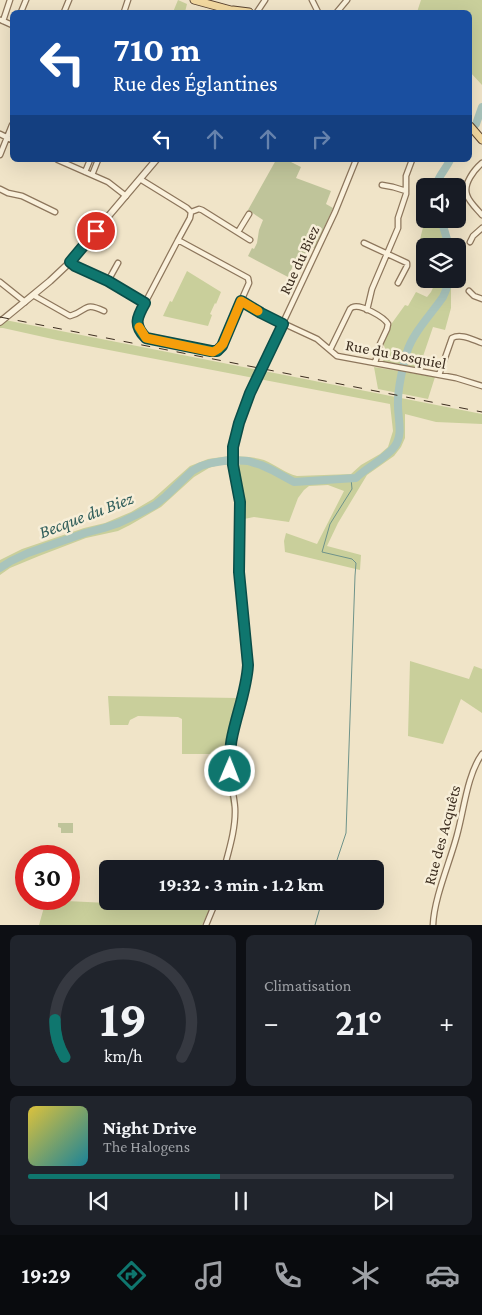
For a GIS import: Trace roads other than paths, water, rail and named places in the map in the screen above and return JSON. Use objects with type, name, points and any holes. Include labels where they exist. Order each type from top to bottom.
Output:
[{"type":"main road","points":[[194,0],[230,10]]},
{"type":"main road","points":[[226,9],[234,10]]},
{"type":"main road","points":[[472,130],[482,140]]},
{"type":"main road","points":[[472,130],[482,145]]},
{"type":"street","points":[[1,20],[10,0]]},
{"type":"street","points":[[339,10],[347,0]]},
{"type":"street","points":[[0,155],[10,129]]},
{"type":"street","points":[[0,134],[10,139]]},
{"type":"street","points":[[62,162],[110,183],[126,196]]},
{"type":"street","points":[[85,172],[89,162]]},
{"type":"street","points":[[92,174],[97,162]]},
{"type":"street","points":[[0,322],[54,278],[70,262],[154,162]]},
{"type":"street","name":"Rue du Biez","points":[[226,860],[235,816],[229,752],[248,665],[239,572],[240,502],[233,465],[235,436],[253,386],[335,212],[355,162]]},
{"type":"street","points":[[367,310],[372,289],[398,228],[398,216],[406,191],[405,177],[411,162]]},
{"type":"street","points":[[482,163],[472,174],[466,193],[482,215]]},
{"type":"street","points":[[140,179],[191,212]]},
{"type":"street","points":[[382,185],[406,191]]},
{"type":"street","points":[[0,189],[22,196],[55,212]]},
{"type":"street","points":[[191,212],[199,209],[202,210],[250,240]]},
{"type":"street","points":[[178,240],[248,278],[249,283],[223,344],[213,352],[146,338],[137,321],[139,314],[178,240],[190,218],[191,212]]},
{"type":"street","points":[[238,232],[249,214]]},
{"type":"street","points":[[470,242],[473,236],[482,228]]},
{"type":"street","points":[[364,243],[408,264],[398,283]]},
{"type":"street","points":[[70,262],[108,281],[145,303]]},
{"type":"street","points":[[108,281],[118,263]]},
{"type":"street","points":[[0,282],[25,302]]},
{"type":"street","points":[[468,291],[482,299]]},
{"type":"street","points":[[33,295],[70,316],[89,306],[104,311]]},
{"type":"street","name":"Rue du Bosquiel","points":[[241,301],[261,313],[317,339],[341,357],[460,379],[482,386]]},
{"type":"street","points":[[330,350],[351,308],[357,306],[382,318],[388,325],[375,363]]},
{"type":"street","points":[[438,375],[452,338],[460,336],[481,342],[482,335]]},
{"type":"street","name":"Rue des Acquêts","points":[[433,925],[436,906],[457,835],[471,778],[476,762],[482,754]]},
{"type":"street","points":[[206,925],[212,910]]},
{"type":"waterway","name":"Becque du Biez","points":[[472,129],[476,124],[482,107]]},
{"type":"waterway","name":"Becque du Biez","points":[[439,178],[449,162]]},
{"type":"waterway","name":"Becque du Biez","points":[[444,228],[447,238]]},
{"type":"waterway","name":"Becque du Biez","points":[[0,568],[28,553],[119,523],[136,515],[155,505],[192,471],[211,463],[230,460],[248,461],[272,470],[294,482],[356,478],[387,455],[398,441],[400,430],[399,390],[407,352],[418,331],[443,297],[447,288]]},
{"type":"waterway","points":[[337,860],[346,833],[356,563],[352,559],[322,552],[330,524],[352,489],[351,478]]},
{"type":"waterway","points":[[315,925],[319,910]]},
{"type":"railway","points":[[0,317],[482,412]]}]
